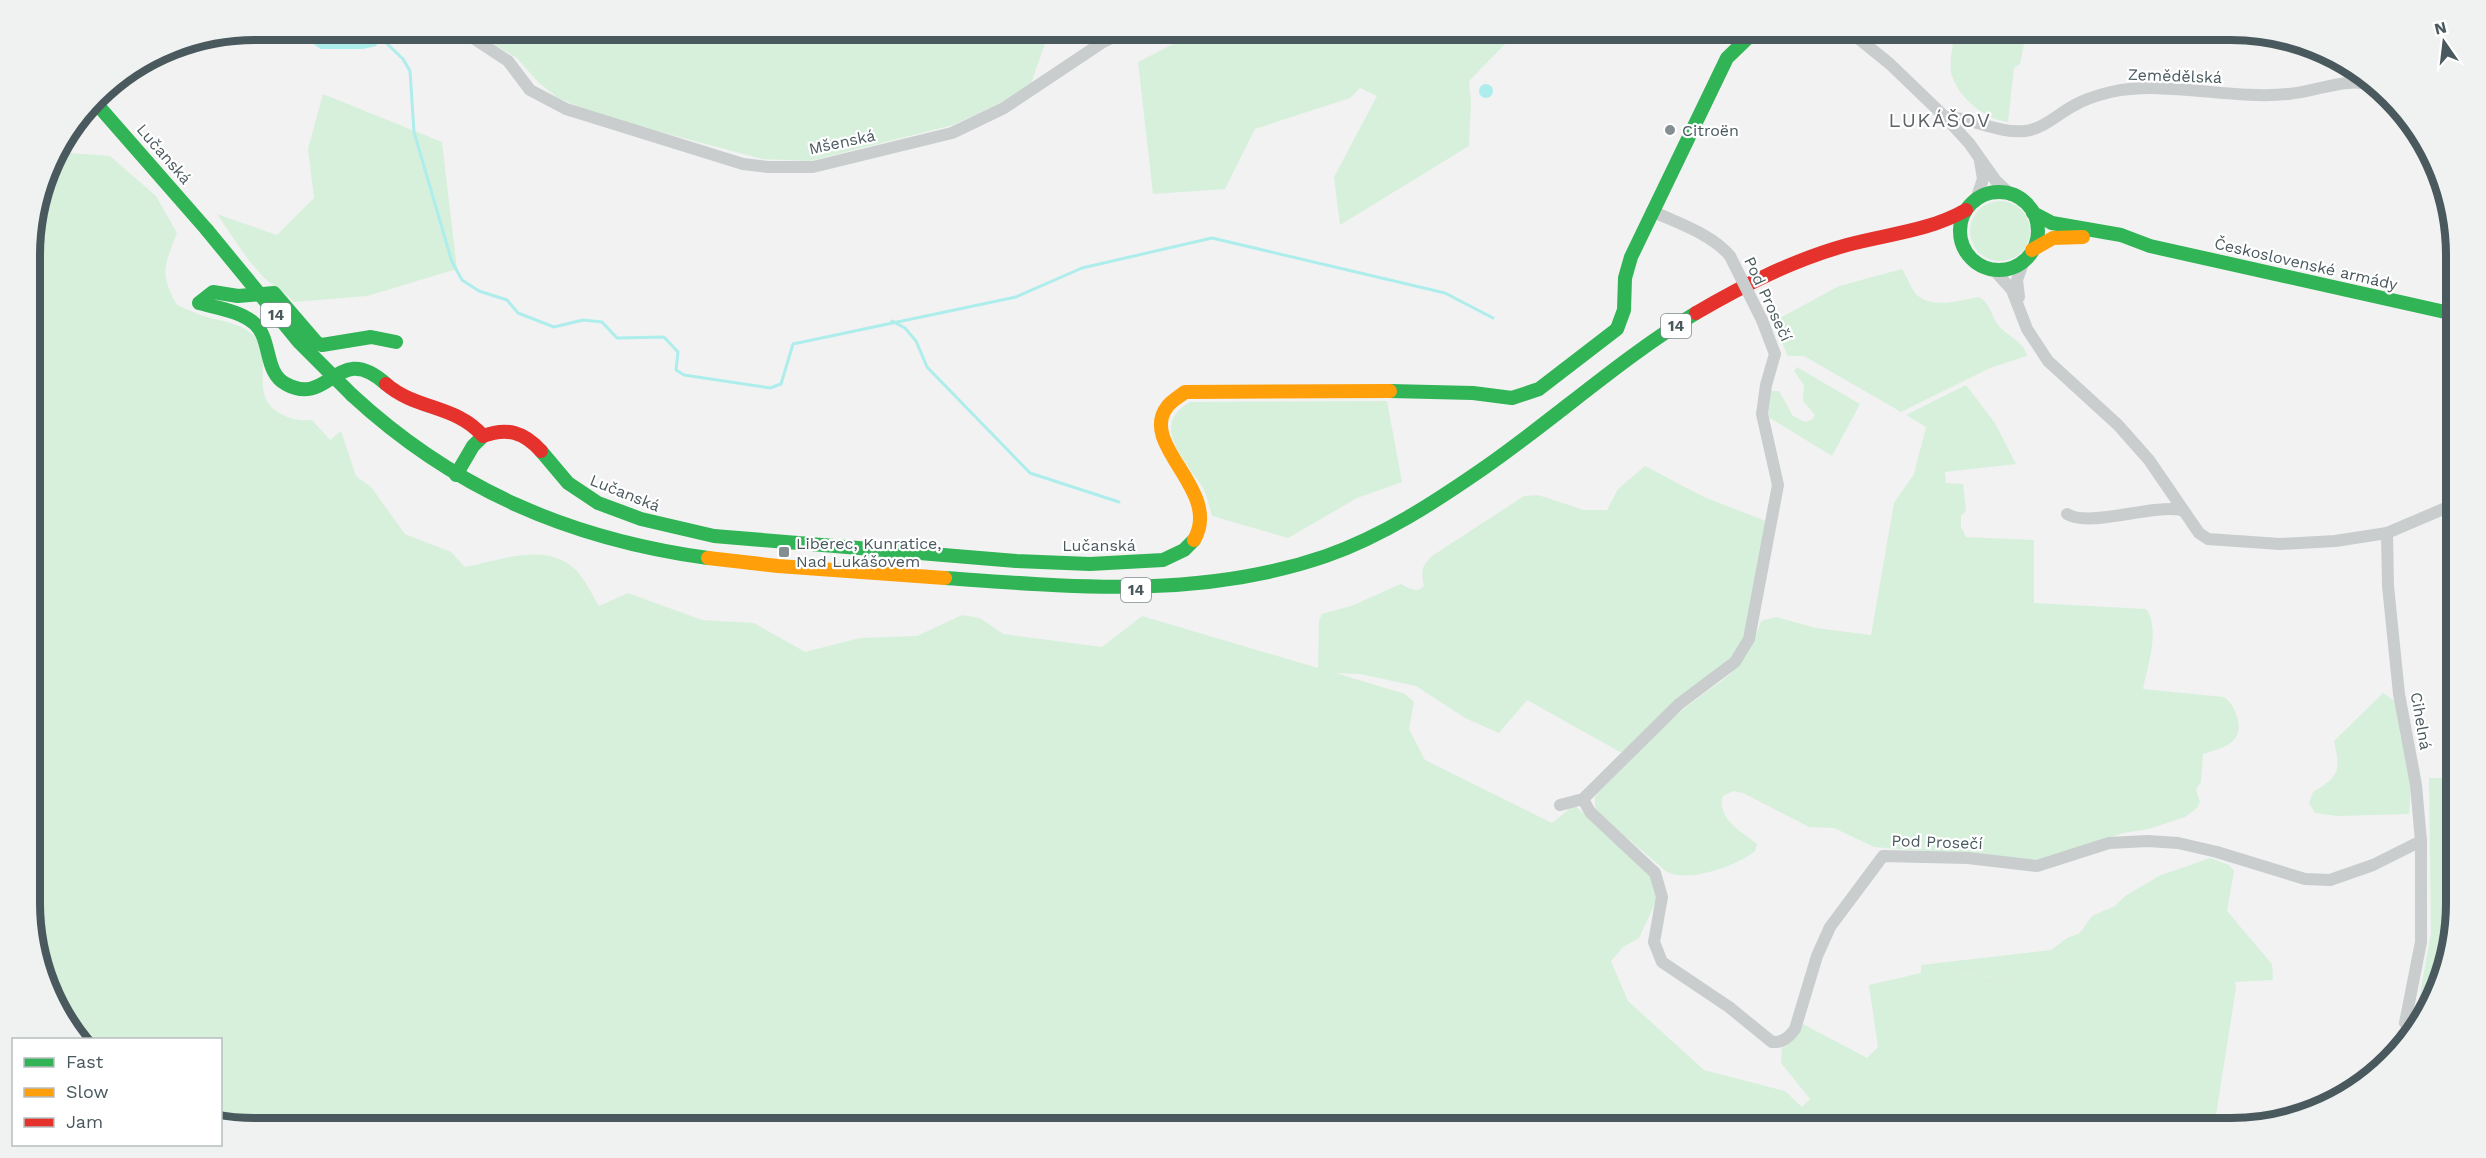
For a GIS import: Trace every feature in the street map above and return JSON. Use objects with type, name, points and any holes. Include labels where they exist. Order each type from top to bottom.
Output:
[{"type":"street","name":"Mšenská","points":[[476,40],[508,61],[530,90],[566,109],[743,164],[768,167],[813,167],[952,133],[1004,108],[1107,40]]},
{"type":"street","points":[[1652,211],[1727,58],[1746,40]]},
{"type":"street","name":"Československé armády","points":[[1862,40],[1945,117],[2000,186],[2027,205],[2033,213],[2052,223],[2121,235],[2150,246]]},
{"type":"street","name":"Zemědělská","points":[[1945,117],[1959,117],[2013,131],[2026,131],[2038,127],[2089,98],[2114,91],[2143,89],[2255,96],[2290,94],[2356,81]]},
{"type":"street","name":"Lučanská","points":[[100,108],[154,167],[299,342],[366,409],[456,475]]},
{"type":"street","points":[[1963,246],[1960,227],[1983,179],[1979,157]]},
{"type":"street","name":"14","points":[[456,475],[548,520],[653,550],[704,559],[807,569],[1130,591],[1226,583],[1273,572],[1328,554],[1373,535],[1447,492],[1700,310],[1774,271],[1848,245],[1950,219],[1993,193],[2011,195]]},
{"type":"street","name":"Pod Prosečí","points":[[1652,211],[1724,248],[1762,320],[1775,354],[1765,391],[1762,414],[1778,486],[1749,639],[1730,666],[1679,704],[1583,799],[1590,812],[1655,873],[1662,897],[1654,942],[1662,962],[1729,1007],[1772,1042],[1778,1042],[1790,1036],[1795,1029],[1817,956],[1830,927],[1883,856],[1968,858],[2037,866],[2059,861],[2109,843],[2148,841],[2178,843],[2217,852],[2305,879],[2330,880],[2373,865],[2421,841]]},
{"type":"street","name":"Lučanská","points":[[483,436],[500,430],[523,434],[540,447],[568,484],[590,498],[663,525],[697,533],[796,545],[992,558],[1064,562],[1149,562],[1169,558],[1184,550],[1193,542],[1201,522],[1200,499],[1169,452],[1161,431],[1161,412],[1171,400],[1185,392],[1200,391],[1473,393],[1502,398],[1523,396],[1539,389],[1606,340],[1621,319],[1625,278],[1652,211]]},
{"type":"street","points":[[2020,310],[2017,280],[2037,232],[2033,213]]},
{"type":"street","name":"14","points":[[1886,236],[1934,233],[1952,238],[1963,246],[1975,262],[1995,270]]},
{"type":"street","name":"Československé armády","points":[[1995,270],[2010,268],[2047,241],[2064,236],[2150,246],[2446,312]]},
{"type":"street","points":[[1995,270],[2009,285],[2027,329],[2048,361],[2118,425],[2150,460],[2199,533],[2208,538],[2280,544],[2335,541],[2387,532],[2446,508]]},
{"type":"street","points":[[396,342],[371,337],[353,338],[327,346],[317,343],[281,298],[269,292],[238,296],[213,292],[199,303],[254,323],[265,340],[270,366],[283,383],[296,388],[314,389],[330,382],[345,369],[359,366],[367,369],[412,403],[463,415],[483,436],[473,446],[456,475]]},
{"type":"street","points":[[2067,514],[2089,519],[2139,511],[2182,510]]},
{"type":"street","name":"Cihelná","points":[[2387,532],[2388,586],[2399,694],[2416,785],[2421,841],[2421,942],[2406,1023]]},
{"type":"street","points":[[1560,805],[1583,799]]},
{"type":"green space","points":[[487,40],[1046,40],[1029,89],[953,125],[810,161],[762,159],[601,116],[558,98],[538,82],[517,58]]},
{"type":"green space","points":[[1181,40],[1511,40],[1469,81],[1471,101],[1469,146],[1340,225],[1334,177],[1377,96],[1360,88],[1350,98],[1255,129],[1225,189],[1153,194],[1138,62]]},
{"type":"green space","points":[[1954,40],[2025,40],[2020,64],[2014,68],[2008,122],[1981,111],[1965,98],[1954,81],[1951,72]]},
{"type":"green space","points":[[323,94],[442,142],[457,269],[367,296],[294,302],[269,282],[248,259],[217,214],[277,235],[314,198],[308,149]]},
{"type":"green space","points":[[67,153],[110,156],[156,196],[177,233],[165,269],[171,294],[177,305],[203,316],[238,326],[254,336],[260,345],[262,355],[265,398],[271,407],[293,419],[312,420],[330,440],[341,431],[356,476],[371,487],[405,534],[451,552],[465,567],[523,555],[551,556],[564,561],[576,570],[599,606],[628,593],[702,620],[754,623],[805,652],[860,638],[917,636],[962,615],[980,618],[1003,634],[1102,647],[1142,616],[1318,668],[1319,621],[1322,614],[1351,606],[1401,584],[1419,590],[1424,586],[1423,570],[1432,556],[1524,496],[1538,495],[1584,510],[1607,510],[1618,489],[1645,466],[1704,497],[1766,521],[1750,628],[1731,661],[1625,752],[1620,752],[1527,700],[1499,733],[1465,718],[1416,686],[1360,674],[1336,673],[1405,694],[1414,702],[1409,729],[1425,760],[1552,823],[1574,805],[1649,870],[1659,895],[1639,938],[1623,947],[1611,961],[1628,1001],[1704,1070],[1785,1091],[1802,1107],[1810,1099],[1781,1063],[1782,1048],[1791,1042],[1803,1024],[1867,1058],[1878,1047],[1869,985],[1921,973],[1921,965],[2051,950],[2067,938],[2080,933],[2092,916],[2115,906],[2125,896],[2159,876],[2210,858],[2229,865],[2234,871],[2227,911],[2272,964],[2273,980],[2235,982],[2236,988],[2216,1115],[2233,1118],[256,1118],[222,1115],[222,1038],[89,1038],[69,1010],[57,985],[42,930],[40,902],[40,256],[42,228],[57,173]]},
{"type":"green space","points":[[2000,201],[2017,206],[2025,214],[2030,231],[2025,248],[2017,256],[2000,261],[1983,256],[1975,248],[1970,231],[1975,214],[1983,206]]},
{"type":"green space","points":[[1902,269],[1916,294],[1930,302],[1955,302],[1979,297],[1989,307],[2004,331],[2026,351],[2027,356],[1990,368],[1901,412],[1804,356],[1788,356],[1776,330],[1780,318],[1839,286]]},
{"type":"green space","points":[[1797,367],[1860,404],[1832,456],[1768,417],[1771,391],[1779,391],[1793,416],[1805,422],[1812,420],[1815,415],[1803,401],[1804,385],[1794,371]]},
{"type":"green space","points":[[1966,385],[1995,423],[2016,464],[1945,472],[1946,483],[1963,484],[1966,511],[1961,516],[1961,527],[1966,537],[2034,540],[2034,603],[2146,609],[2150,617],[2153,637],[2143,689],[2224,697],[2234,708],[2239,726],[2235,738],[2225,746],[2203,754],[2201,782],[2196,789],[2200,802],[2197,808],[2185,817],[2149,829],[2123,833],[2042,861],[1874,847],[1834,828],[1809,827],[1743,793],[1733,791],[1723,796],[1723,812],[1732,824],[1757,844],[1755,851],[1737,862],[1712,871],[1687,875],[1667,872],[1600,815],[1595,807],[1595,797],[1649,739],[1740,664],[1761,621],[1776,617],[1816,628],[1871,635],[1894,503],[1914,474],[1926,427],[1906,415]]},
{"type":"green space","points":[[1387,401],[1402,482],[1357,498],[1288,538],[1212,516],[1205,492],[1180,453],[1171,432],[1172,421],[1178,411],[1190,402]]},
{"type":"green space","points":[[2383,693],[2398,703],[2402,727],[2400,736],[2410,764],[2409,814],[2337,816],[2315,813],[2309,803],[2313,792],[2328,782],[2336,772],[2334,741]]},
{"type":"green space","points":[[2429,778],[2446,778],[2444,930],[2434,971],[2417,1010],[2431,934]]},
{"type":"water","points":[[307,40],[380,40],[376,46],[363,49],[321,49]]},
{"type":"water","points":[[1486,84],[1491,86],[1493,91],[1491,96],[1486,98],[1481,96],[1479,91],[1481,86]]},
{"type":"waterway","points":[[383,40],[403,59],[410,71],[414,132],[452,262],[462,280],[479,291],[507,300],[518,313],[554,327],[583,320],[602,322],[617,338],[664,337],[678,352],[676,370],[684,375],[770,388],[781,384],[793,344],[1016,297],[1082,268],[1212,238],[1445,293],[1493,318]]},
{"type":"waterway","points":[[892,321],[905,328],[916,341],[927,367],[1030,473],[1119,502]]},
{"type":"traffic: fast","points":[[1390,391],[1473,393],[1512,398],[1539,389],[1617,329],[1624,310],[1625,278],[1631,257],[1727,58],[1746,40]]},
{"type":"traffic: fast","points":[[100,108],[207,230]]},
{"type":"traffic: fast","points":[[1999,192],[2014,195],[2026,204],[2035,216],[2038,231],[2035,246],[2026,258],[2014,267],[1999,270],[1984,267],[1972,258],[1963,246],[1960,231],[1963,216],[1972,204],[1984,195],[1999,192]]},
{"type":"traffic: fast","points":[[2033,213],[2052,223],[2121,235],[2150,246],[2446,312]]},
{"type":"traffic: fast","points":[[207,230],[299,342],[352,395]]},
{"type":"traffic: fast","points":[[386,384],[369,372],[356,369],[344,371],[313,388],[301,389],[286,384],[274,372],[264,339],[255,324],[236,313],[199,303],[213,292],[238,296],[274,293],[317,343],[322,345],[371,337],[396,342]]},
{"type":"traffic: fast","points":[[945,578],[1089,586],[1185,584],[1232,579],[1279,570],[1326,556],[1368,539],[1447,493],[1511,449],[1641,349],[1696,313]]},
{"type":"traffic: fast","points":[[352,395],[432,458],[517,505],[609,538],[708,558]]},
{"type":"traffic: fast","points":[[456,475],[473,446],[483,436]]},
{"type":"traffic: fast","points":[[541,451],[568,483],[598,503],[641,519],[714,536],[1016,561],[1090,564],[1163,560],[1184,550],[1194,540]]},
{"type":"traffic: slow","points":[[2032,250],[2053,238],[2083,237]]},
{"type":"traffic: slow","points":[[1194,540],[1200,522],[1198,504],[1191,486],[1170,453],[1163,437],[1161,422],[1167,407],[1175,399],[1185,392],[1390,391]]},
{"type":"traffic: slow","points":[[708,558],[778,566],[945,578]]},
{"type":"traffic: jam","points":[[1696,313],[1751,283],[1807,258],[1847,245],[1938,223],[1966,210]]},
{"type":"traffic: jam","points":[[386,384],[410,399],[461,418],[483,436],[500,432],[515,433],[528,439],[541,451]]},
{"type":"place","name":"Citroën","points":[[1670,130]]},
{"type":"place","name":"Liberec, Kunratice, Nad Lukášovem","points":[[784,552]]},
{"type":"district","name":"LUKÁŠOV","points":[[1940,120]]}]
